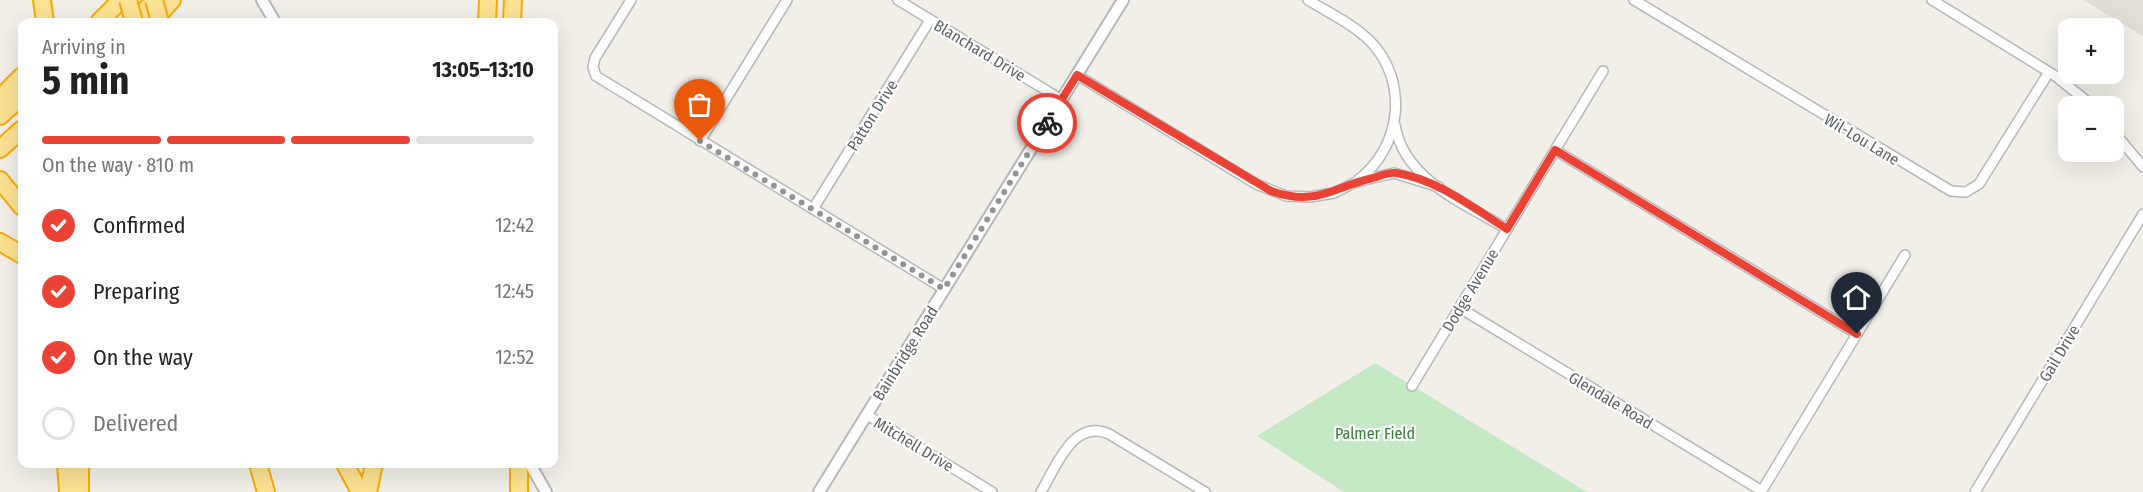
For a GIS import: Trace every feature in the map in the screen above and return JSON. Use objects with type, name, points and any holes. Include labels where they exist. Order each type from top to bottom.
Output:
[{"type":"highway","points":[[42,0],[44,18]]},
{"type":"highway","points":[[103,18],[121,0]]},
{"type":"highway","points":[[128,0],[133,18]]},
{"type":"highway","points":[[138,18],[154,0]]},
{"type":"highway","points":[[154,0],[159,18]]},
{"type":"highway","points":[[156,18],[172,0]]},
{"type":"highway","points":[[488,0],[488,18]]},
{"type":"highway","points":[[512,18],[513,0]]},
{"type":"highway","points":[[0,98],[18,80]]},
{"type":"highway","points":[[0,116],[18,100]]},
{"type":"highway","points":[[2,147],[18,133]]},
{"type":"highway","points":[[0,180],[18,202]]},
{"type":"highway","points":[[0,189],[18,210]]},
{"type":"highway","points":[[0,242],[18,253]]},
{"type":"highway","points":[[66,468],[68,492]]},
{"type":"highway","points":[[80,468],[80,492]]},
{"type":"highway","points":[[259,468],[266,492]]},
{"type":"highway","points":[[347,468],[360,492]]},
{"type":"highway","points":[[368,492],[373,468]]},
{"type":"street","points":[[262,0],[273,18]]},
{"type":"street","points":[[631,0],[593,62],[593,71],[600,80],[944,289]]},
{"type":"street","points":[[700,141],[787,0]]},
{"type":"street","name":"Blanchard Drive","points":[[898,0],[1062,100]]},
{"type":"street","name":"Bainbridge Road","points":[[819,492],[1123,0]]},
{"type":"street","points":[[1308,0],[1359,31],[1381,54],[1395,92],[1394,123],[1397,136],[1412,166],[1440,187],[1507,229]]},
{"type":"street","name":"Wil-Lou Lane","points":[[1634,0],[1951,191],[1966,192],[1979,184],[2049,72]]},
{"type":"street","points":[[1932,0],[2049,72],[2080,96]]},
{"type":"street","name":"Patton Drive","points":[[813,209],[930,20]]},
{"type":"street","name":"Dodge Avenue","points":[[1412,386],[1603,71]]},
{"type":"street","points":[[1077,75],[1271,191],[1310,197],[1334,193],[1356,182],[1368,172],[1383,153],[1394,123]]},
{"type":"street","points":[[2124,144],[2143,167]]},
{"type":"street","points":[[1555,150],[1857,334]]},
{"type":"street","points":[[1356,182],[1394,173],[1440,187]]},
{"type":"street","name":"Gail Drive","points":[[1975,492],[2143,214]]},
{"type":"street","points":[[1761,492],[1905,255]]},
{"type":"street","name":"Glendale Road","points":[[1460,308],[1761,492]]},
{"type":"street","name":"Mitchell Drive","points":[[867,415],[992,492]]},
{"type":"street","points":[[1041,492],[1071,443],[1081,433],[1095,430],[1109,434],[1204,492]]},
{"type":"street","points":[[522,474],[546,492]]},
{"type":"shaded area","points":[[2083,0],[2143,0],[2143,36],[2124,25],[2124,18],[2113,18]]},
{"type":"green space","name":"Palmer Field","points":[[1375,363],[1587,492],[1344,492],[1257,436]]},
{"type":"way so far","points":[[700,141],[944,289],[1047,123]]},
{"type":"route","points":[[1047,123],[1077,75],[1271,191],[1286,196],[1318,196],[1334,193],[1356,182],[1394,173],[1440,187],[1507,229],[1555,150],[1857,334]]}]
